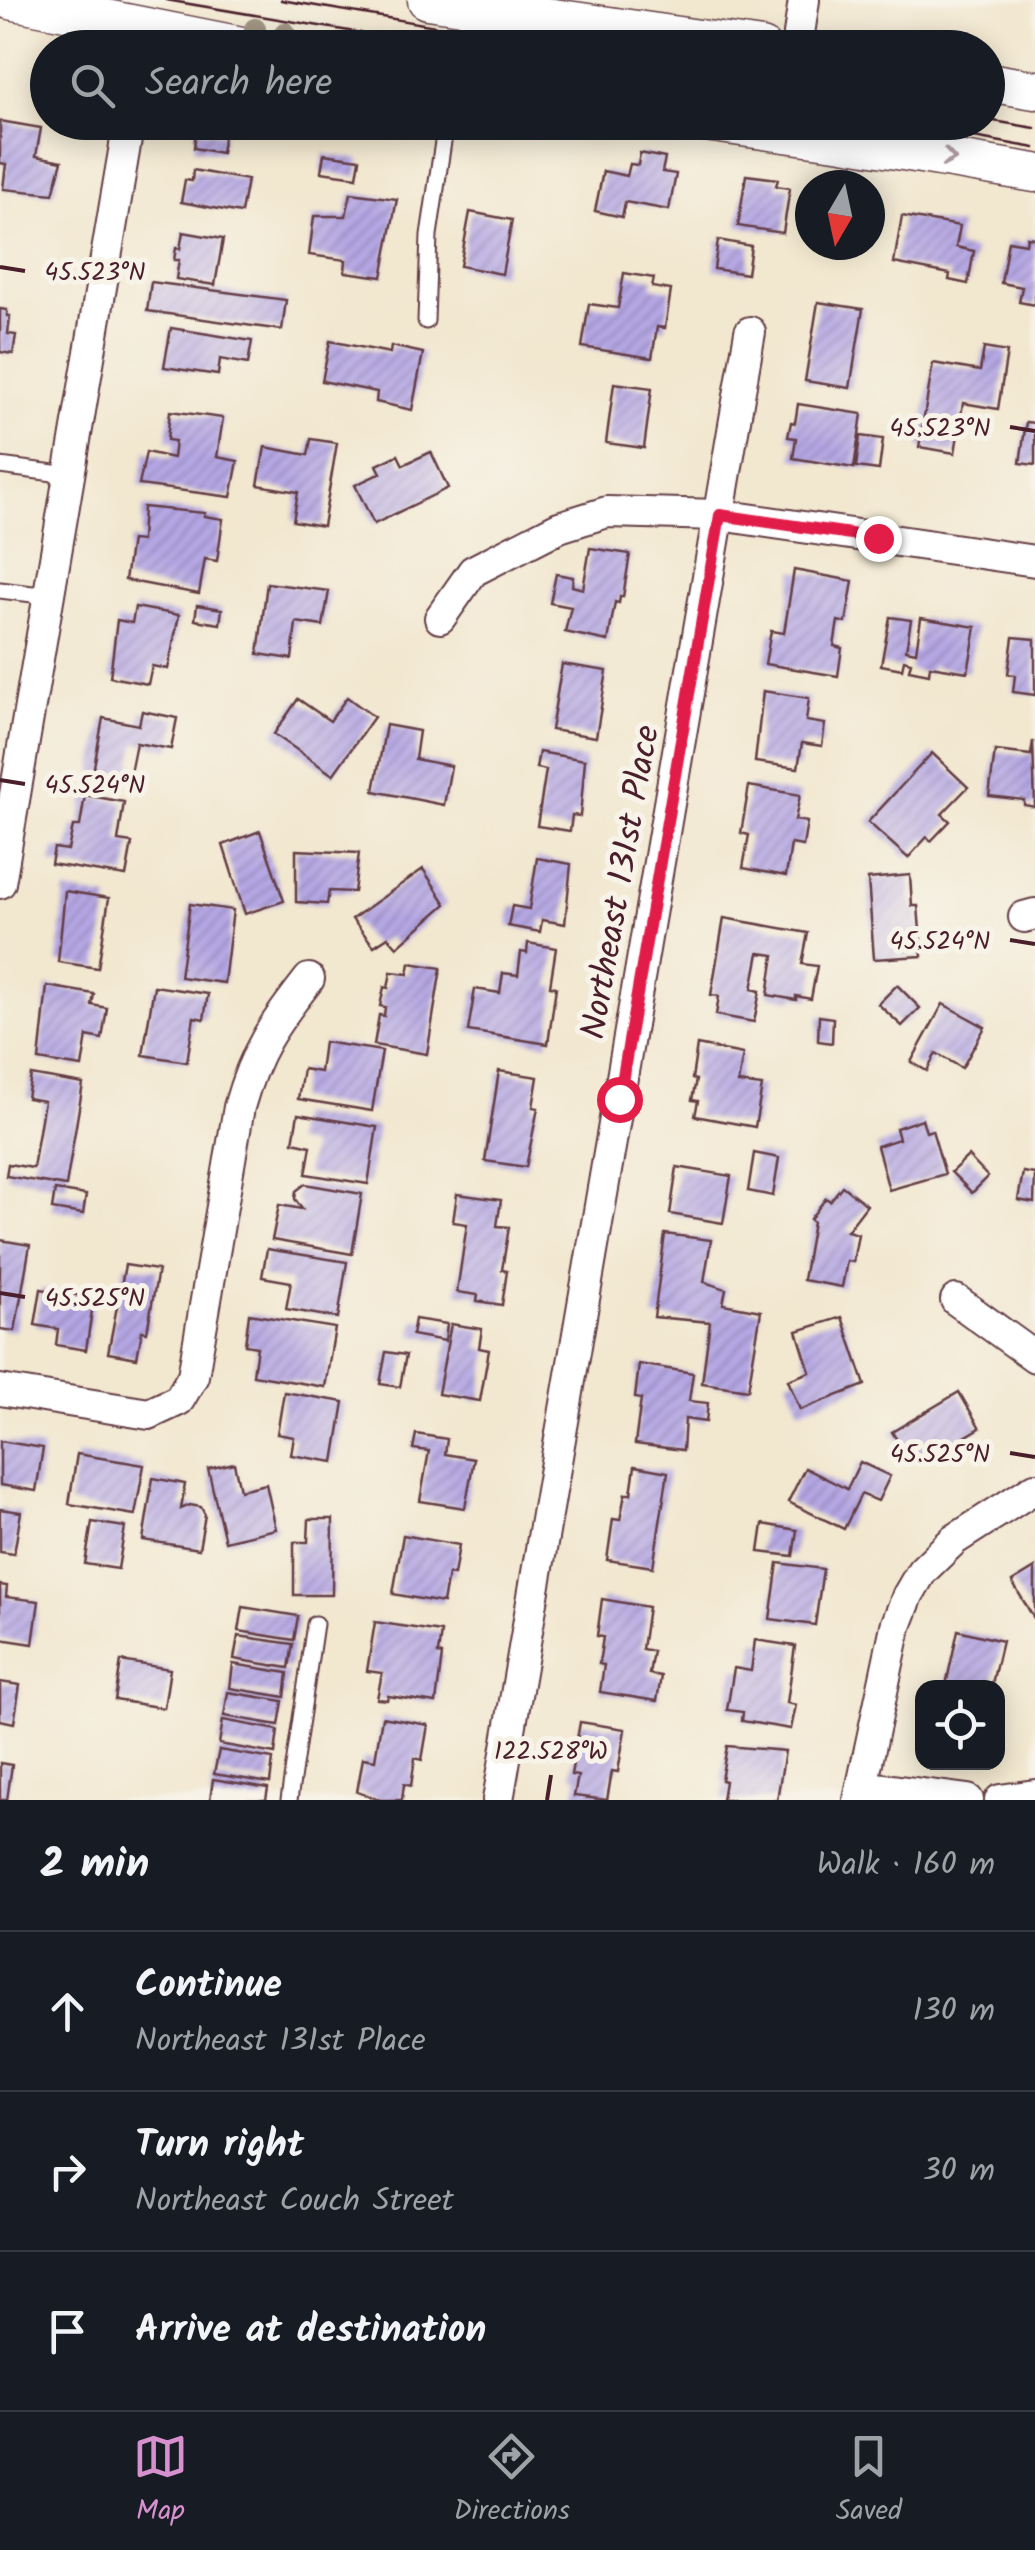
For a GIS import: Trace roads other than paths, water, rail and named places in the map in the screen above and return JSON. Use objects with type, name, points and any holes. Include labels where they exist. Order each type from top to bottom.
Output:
[{"type":"street","points":[[10,0],[119,30]]},
{"type":"street","points":[[427,0],[636,30]]},
{"type":"street","points":[[800,30],[804,0]]},
{"type":"street","points":[[1005,85],[1035,90]]},
{"type":"street","points":[[0,883],[126,140]]},
{"type":"street","points":[[853,140],[1035,172]]},
{"type":"street","name":"Northeast 131st Place","points":[[498,1800],[750,332]]},
{"type":"street","points":[[440,618],[473,571],[560,527],[607,512],[720,515],[1035,561]]},
{"type":"street","points":[[0,1390],[149,1414],[180,1400],[193,1376],[239,1107],[250,1066],[269,1030],[309,979]]},
{"type":"street","points":[[956,1300],[1035,1356]]},
{"type":"street","points":[[968,1800],[861,1793],[896,1626],[922,1571],[954,1540],[1035,1488]]},
{"type":"street","points":[[1000,1800],[1035,1795]]},
{"type":"lane","points":[[426,321],[429,235],[443,140]]},
{"type":"lane","points":[[0,466],[69,476]]},
{"type":"lane","points":[[0,590],[48,596]]},
{"type":"lane","points":[[289,1800],[315,1624]]},
{"type":"tram line","points":[[166,0],[343,30]]},
{"type":"tram line","points":[[281,0],[458,30]]},
{"type":"tram line","points":[[1005,123],[1035,128]]},
{"type":"tram line","points":[[991,140],[1035,148]]}]
